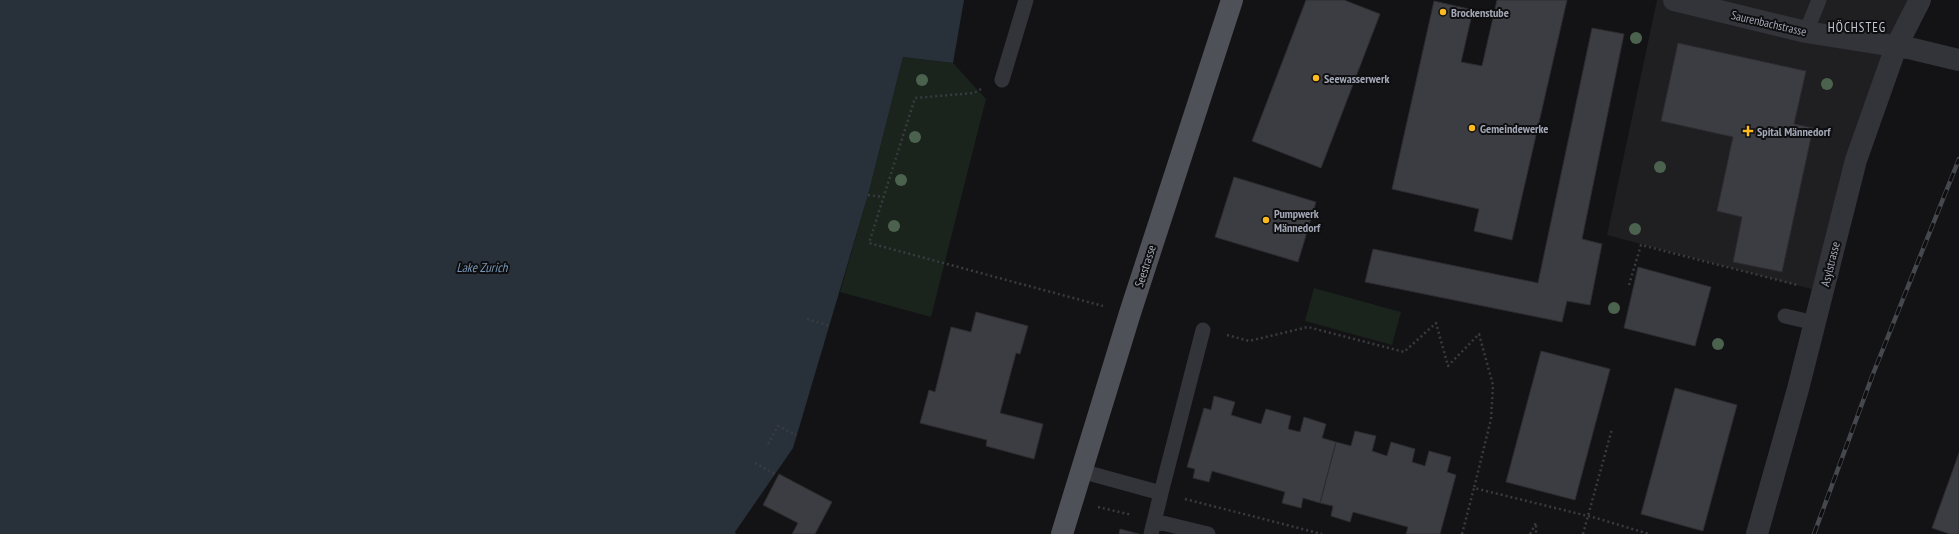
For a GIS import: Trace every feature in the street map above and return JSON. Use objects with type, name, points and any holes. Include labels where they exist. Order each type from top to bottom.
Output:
[{"type":"main road","name":"Seestrasse","points":[[1062,534],[1150,250],[1232,0]]},
{"type":"street","name":"Saurenbachstrasse","points":[[1674,0],[1806,32],[1896,47],[1959,60]]},
{"type":"street","name":"Asylstrasse","points":[[1757,534],[1815,323],[1856,160],[1896,47],[1920,0]]},
{"type":"lane","points":[[1002,80],[1026,0]]},
{"type":"lane","points":[[1806,32],[1819,0]]},
{"type":"lane","points":[[1785,316],[1815,323]]},
{"type":"lane","points":[[1203,330],[1152,527],[1208,534]]},
{"type":"lane","points":[[1081,471],[1161,493]]},
{"type":"path","points":[[1002,80],[974,93],[915,98],[869,243],[1110,308]]},
{"type":"path","points":[[868,195],[884,197]]},
{"type":"path","points":[[1629,285],[1641,245],[1823,292]]},
{"type":"path","points":[[807,319],[830,326]]},
{"type":"path","points":[[1203,330],[1250,341],[1308,327],[1404,352],[1436,323],[1448,366],[1479,334],[1492,385],[1491,419],[1462,534]]},
{"type":"path","points":[[768,444],[778,426],[796,436]]},
{"type":"path","points":[[1583,534],[1612,428]]},
{"type":"path","points":[[755,463],[775,474]]},
{"type":"path","points":[[1474,488],[1649,534]]},
{"type":"path","points":[[1161,493],[1322,534]]},
{"type":"path","points":[[1072,500],[1152,527]]},
{"type":"path","points":[[1530,534],[1536,523],[1536,534]]},
{"type":"shaded area","name":"Spital Männedorf","points":[[1657,0],[1920,0],[1823,292],[1607,235]]},
{"type":"shaded area","points":[[903,57],[953,63],[986,99],[931,317],[840,292],[868,195]]},
{"type":"shaded area","points":[[1314,288],[1401,312],[1392,345],[1305,321]]},
{"type":"water","name":"Lake Zurich","points":[[0,0],[964,0],[953,63],[903,57],[868,195],[793,448],[735,532],[736,534],[0,534]]},
{"type":"building","name":"Seewasserwerk","points":[[1306,0],[1344,0],[1380,14],[1321,168],[1252,141]]},
{"type":"building","name":"Gemeindewerke","points":[[1497,0],[1567,0],[1512,240],[1474,231],[1479,209],[1392,189],[1434,1],[1473,10],[1461,62],[1482,66]]},
{"type":"building","points":[[1592,28],[1624,34],[1582,239],[1602,244],[1590,305],[1567,301],[1562,322],[1365,282],[1373,249],[1538,283]]},
{"type":"building","points":[[1678,43],[1806,71],[1794,124],[1813,128],[1782,272],[1733,262],[1742,217],[1717,211],[1733,137],[1661,121]]},
{"type":"building","name":"Pumpwerk Männedorf","points":[[1234,177],[1316,202],[1298,262],[1215,237]]},
{"type":"building","points":[[1638,267],[1711,287],[1695,346],[1624,328]]},
{"type":"building","points":[[976,312],[1028,326],[1020,354],[1016,353],[1000,413],[1043,424],[1034,459],[986,446],[987,440],[920,423],[929,390],[935,392],[951,327],[971,332]]},
{"type":"building","points":[[1541,351],[1610,369],[1575,500],[1506,482]]},
{"type":"building","points":[[1675,388],[1737,405],[1703,531],[1641,514]]},
{"type":"building","points":[[1214,396],[1235,402],[1231,415],[1261,424],[1266,409],[1291,416],[1288,429],[1300,432],[1304,417],[1326,424],[1322,438],[1336,442],[1320,503],[1303,498],[1301,508],[1282,503],[1285,492],[1212,471],[1209,482],[1193,478],[1195,469],[1187,467],[1204,408],[1211,410]]},
{"type":"building","points":[[1355,431],[1376,436],[1372,451],[1387,456],[1391,442],[1415,449],[1412,462],[1425,466],[1429,451],[1451,457],[1447,472],[1456,475],[1440,534],[1406,534],[1408,527],[1353,512],[1350,522],[1331,516],[1333,506],[1320,503],[1336,442],[1351,446]]},
{"type":"building","points":[[1959,453],[1959,534],[1950,534],[1932,528]]},
{"type":"building","points":[[779,474],[832,502],[815,534],[792,534],[798,523],[763,505]]},
{"type":"building","points":[[1120,529],[1139,534],[1119,534]]},
{"type":"railway","points":[[1814,534],[1873,374],[1959,159]]},
{"type":"place","name":"Brockenstube","points":[[1443,12]]},
{"type":"place","name":"Seewasserwerk","points":[[1316,78]]},
{"type":"place","name":"Gemeindewerke","points":[[1472,128]]},
{"type":"place","name":"Spital Männedorf","points":[[1748,131]]},
{"type":"place","name":"Pumpwerk Männedorf","points":[[1266,220]]},
{"type":"district","name":"HÖCHSTEG","points":[[1857,27]]}]
